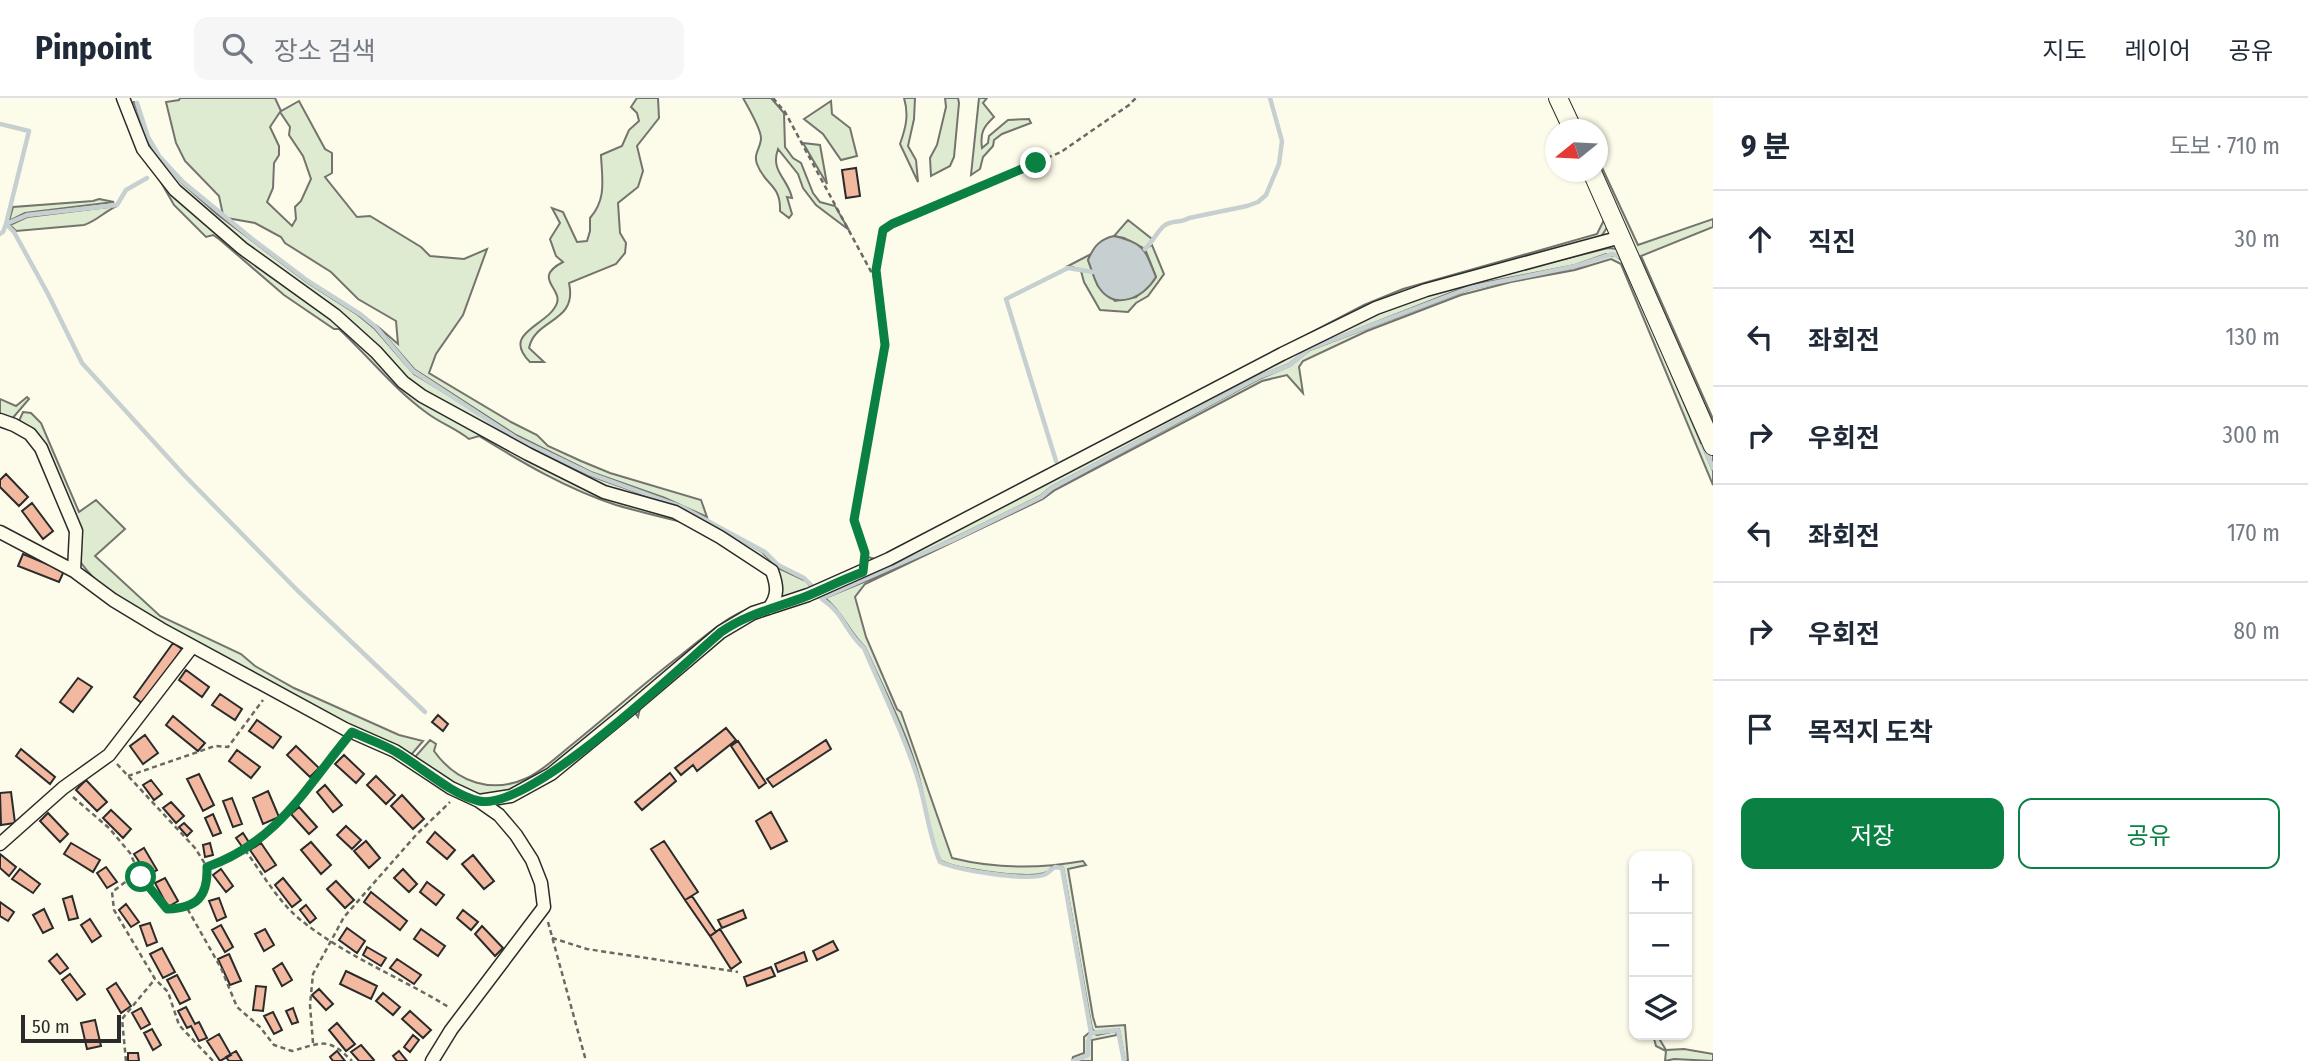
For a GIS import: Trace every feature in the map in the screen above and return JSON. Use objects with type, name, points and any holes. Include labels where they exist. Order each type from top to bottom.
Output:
[{"type":"street","points":[[123,98],[143,149],[175,190],[242,248],[335,315],[376,352],[403,382],[444,409],[573,477],[604,492],[675,512],[731,543],[772,571],[777,592],[769,608]]},
{"type":"street","points":[[1559,98],[1568,119]]},
{"type":"street","points":[[1596,182],[1713,446]]},
{"type":"street","points":[[480,801],[511,796],[551,774],[737,621],[863,572],[1282,354],[1376,308],[1426,290],[1621,237]]},
{"type":"street","points":[[0,420],[30,434],[41,448],[76,531],[74,571]]},
{"type":"street","points":[[0,532],[74,571],[113,600],[192,647],[352,732],[395,751],[460,792],[480,801],[499,815],[516,835],[532,860],[541,883],[544,907],[462,1016],[432,1061]]},
{"type":"street","points":[[0,844],[63,788],[108,755],[192,647]]},
{"type":"path","points":[[773,98],[785,112],[877,282]]},
{"type":"path","points":[[863,572],[865,553],[854,520],[885,345],[877,282],[879,245],[883,230],[1061,152],[1129,106],[1136,98]]},
{"type":"path","points":[[128,776],[215,746],[228,747],[271,690]]},
{"type":"path","points":[[207,867],[245,850],[283,820],[352,732]]},
{"type":"path","points":[[63,788],[109,828],[130,853],[139,872],[167,909],[187,908],[197,900],[207,884],[207,867],[195,848],[108,755]]},
{"type":"path","points":[[313,1043],[310,1005],[313,974],[344,917],[416,835],[460,792]]},
{"type":"path","points":[[245,850],[301,920],[332,941],[462,1016]]},
{"type":"path","points":[[139,872],[112,892],[114,910],[155,979],[168,992],[179,1025],[213,1061]]},
{"type":"path","points":[[544,907],[586,1061]]},
{"type":"path","points":[[187,908],[221,968],[237,1007],[260,1027],[274,1045],[292,1051],[323,1042],[338,1048],[352,1061]]},
{"type":"path","points":[[552,938],[587,949],[738,972]]},
{"type":"path","points":[[126,1061],[122,1019],[155,979]]},
{"type":"green space","points":[[275,98],[281,111],[299,101],[325,149],[332,153],[332,173],[325,177],[357,217],[370,216],[421,247],[430,256],[464,259],[487,249],[463,315],[436,354],[429,373],[537,435],[548,446],[610,473],[701,500],[707,517],[665,498],[591,472],[516,435],[414,369],[376,325],[398,344],[396,321],[358,299],[331,272],[285,243],[281,237],[255,223],[223,215],[219,196],[185,161],[176,143],[166,102]],"holes":[[[280,112],[290,127],[289,135],[303,156],[311,179],[301,201],[295,207],[296,219],[292,226],[267,202],[273,188],[274,163],[279,155],[279,146],[270,127]]]},
{"type":"green space","points":[[637,98],[658,98],[659,118],[637,146],[643,171],[638,187],[618,203],[620,233],[626,243],[625,253],[616,264],[569,283],[570,296],[567,306],[539,331],[529,348],[544,362],[530,362],[522,352],[520,343],[523,336],[545,318],[557,303],[549,278],[554,268],[563,262],[556,256],[550,239],[560,223],[552,208],[563,212],[577,242],[587,241],[590,218],[601,196],[601,155],[622,146],[629,130],[639,121],[637,113],[631,107]]},
{"type":"green space","points":[[743,98],[771,98],[784,113],[785,147],[793,158],[801,163],[813,193],[820,202],[835,206],[849,230],[816,205],[803,188],[798,174],[778,149],[776,164],[792,198],[787,197],[792,214],[789,218],[780,211],[778,195],[757,164],[760,134]]},
{"type":"green space","points":[[904,98],[915,98],[908,146],[916,160],[918,182],[900,144],[906,121]]},
{"type":"green space","points":[[945,98],[958,98],[959,103],[954,157],[950,166],[931,176],[930,158],[937,145],[946,107]]},
{"type":"green space","points":[[979,98],[987,98],[983,103],[994,117],[983,131],[982,148],[988,143],[989,136],[1008,120],[1029,119],[1031,123],[1002,134],[994,140],[993,146],[983,157],[980,169],[971,175]]},
{"type":"green space","points":[[831,101],[832,114],[850,128],[857,156],[841,160],[823,134],[804,119]]},
{"type":"green space","points":[[134,102],[151,147],[182,183],[217,214],[308,283],[358,315],[375,329],[414,374],[516,439],[591,476],[681,508],[706,521],[762,552],[778,568],[806,581],[813,590],[781,600],[779,586],[722,535],[609,489],[426,394],[202,210],[156,163],[129,104]]},
{"type":"green space","points":[[803,143],[820,145],[827,184]]},
{"type":"green space","points":[[155,172],[330,315],[401,384],[526,458],[690,524],[616,505],[580,491],[479,436],[469,439],[432,417],[404,394],[339,329],[334,329],[284,295],[219,239],[213,235],[206,237],[174,205]]},
{"type":"green space","points":[[1608,180],[1638,245],[1713,219],[1713,227],[1641,256],[1713,419],[1713,437],[1602,182]]},
{"type":"green space","points":[[1588,182],[1608,226],[1601,237],[1433,285],[878,563],[866,563],[868,557],[875,559],[884,555],[1364,305],[1403,289],[1597,234],[1604,220]]},
{"type":"green space","points":[[99,199],[114,202],[25,213],[9,221],[13,207]]},
{"type":"green space","points":[[117,206],[84,225],[16,231],[10,225],[27,217]]},
{"type":"green space","points":[[1128,220],[1152,239],[1146,248],[1152,245],[1164,274],[1148,296],[1128,312],[1100,310],[1084,282],[1081,271],[1086,271],[1068,266],[1091,254],[1088,260],[1098,286],[1115,301],[1136,297],[1156,277],[1145,249],[1114,236]]},
{"type":"green space","points":[[1608,248],[1619,249],[1626,255],[1713,452],[1713,465],[1624,258],[1619,254],[1606,254],[1575,265],[1468,286],[1308,349],[1289,364],[1259,376],[1051,487],[1040,496],[842,589],[728,632],[641,704],[638,717],[636,714],[637,706],[739,622],[814,597],[882,566],[1237,381],[1376,312],[1423,295]]},
{"type":"green space","points":[[1605,256],[1616,256],[1623,261],[1713,471],[1713,485],[1621,264],[1611,259],[1575,270],[1461,295],[1367,331],[1303,361],[1299,367],[1303,393],[1287,375],[1262,381],[1055,490],[1043,499],[865,584],[855,597],[866,637],[897,709],[901,712],[952,858],[1001,866],[1083,861],[1086,865],[1068,869],[1093,1017],[1096,1027],[1125,1025],[1128,1061],[1125,1061],[1119,1029],[1095,1032],[1092,1029],[1063,867],[1056,865],[1047,872],[1026,875],[977,870],[941,861],[930,831],[914,760],[895,711],[865,647],[837,609],[825,598],[883,574],[1042,497],[1259,379],[1290,366],[1310,350],[1470,289],[1578,267]]},
{"type":"green space","points":[[27,397],[29,399],[11,420],[0,416],[0,399],[16,406]]},
{"type":"green space","points":[[23,412],[31,413],[41,423],[79,512],[96,500],[125,529],[95,556],[160,616],[241,654],[255,666],[294,688],[399,735],[423,741],[411,755],[366,734],[173,633],[107,590],[78,558],[42,447],[18,423]]},
{"type":"green space","points":[[771,601],[754,610],[550,770],[505,794],[482,796],[457,789],[415,757],[430,740],[436,744],[434,751],[443,762],[464,778],[488,785],[501,785],[527,778],[552,762],[713,630],[744,610]]},
{"type":"green space","points":[[1116,1031],[1117,1035],[1092,1040],[1092,1061],[1072,1061],[1073,1057],[1084,1053],[1084,1037],[1090,1032],[1097,1035]]},
{"type":"green space","points":[[1654,1040],[1660,1040],[1666,1050],[1684,1049],[1713,1054],[1713,1061],[1665,1061],[1666,1051],[1656,1046]]},
{"type":"shaded area","points":[[1114,236],[1138,245],[1149,260],[1156,277],[1144,291],[1128,299],[1112,299],[1105,294],[1097,283],[1088,260],[1098,244]]},
{"type":"building","points":[[856,168],[860,196],[846,198],[842,170]]},
{"type":"building","points":[[6,474],[28,497],[19,506],[0,487],[0,480]]},
{"type":"building","points":[[32,503],[53,531],[43,539],[22,511]]},
{"type":"building","points":[[23,554],[64,571],[59,582],[18,566]]},
{"type":"building","points":[[173,643],[182,649],[143,704],[134,697]]},
{"type":"building","points":[[186,670],[209,687],[202,697],[179,680]]},
{"type":"building","points":[[78,678],[92,687],[73,712],[60,702]]},
{"type":"building","points":[[220,694],[242,709],[235,720],[212,705]]},
{"type":"building","points":[[438,715],[448,724],[443,731],[432,722]]},
{"type":"building","points":[[173,716],[205,743],[198,751],[166,725]]},
{"type":"building","points":[[257,720],[281,737],[273,748],[249,731]]},
{"type":"building","points":[[726,728],[736,740],[697,771],[693,765],[681,775],[675,768]]},
{"type":"building","points":[[145,735],[158,753],[143,764],[130,746]]},
{"type":"building","points":[[826,740],[831,749],[773,787],[767,779]]},
{"type":"building","points":[[738,741],[766,783],[759,788],[731,746]]},
{"type":"building","points":[[296,746],[319,768],[310,777],[287,755]]},
{"type":"building","points":[[21,749],[55,777],[50,784],[16,756]]},
{"type":"building","points":[[237,750],[260,767],[251,778],[229,761]]},
{"type":"building","points":[[344,755],[364,774],[356,783],[335,764]]},
{"type":"building","points":[[670,773],[676,781],[642,810],[635,802]]},
{"type":"building","points":[[199,774],[214,805],[203,811],[187,779]]},
{"type":"building","points":[[376,776],[395,795],[386,804],[367,785]]},
{"type":"building","points":[[86,780],[107,802],[97,811],[76,790]]},
{"type":"building","points":[[151,780],[162,794],[154,800],[143,785]]},
{"type":"building","points":[[325,785],[342,805],[333,812],[317,792]]},
{"type":"building","points":[[268,791],[279,817],[263,824],[253,798]]},
{"type":"building","points":[[11,792],[15,823],[1,825],[0,793]]},
{"type":"building","points":[[402,795],[424,819],[413,829],[391,806]]},
{"type":"building","points":[[232,798],[242,824],[233,827],[223,801]]},
{"type":"building","points":[[171,802],[184,816],[176,823],[163,808]]},
{"type":"building","points":[[299,807],[317,827],[309,834],[291,814]]},
{"type":"building","points":[[111,810],[131,829],[123,838],[103,818]]},
{"type":"building","points":[[771,812],[787,841],[771,849],[756,821]]},
{"type":"building","points":[[48,813],[68,834],[60,842],[40,821]]},
{"type":"building","points":[[213,814],[221,833],[213,836],[205,818]]},
{"type":"building","points":[[184,823],[192,831],[187,836],[179,827]]},
{"type":"building","points":[[346,826],[361,840],[352,849],[337,835]]},
{"type":"building","points":[[435,832],[455,850],[447,859],[427,842]]},
{"type":"building","points":[[243,833],[250,844],[243,848],[236,838]]},
{"type":"building","points":[[366,841],[380,858],[369,868],[354,851]]},
{"type":"building","points":[[664,841],[698,892],[685,900],[651,849]]},
{"type":"building","points":[[311,842],[331,865],[321,874],[301,850]]},
{"type":"building","points":[[71,843],[100,860],[93,872],[64,854]]},
{"type":"building","points":[[210,843],[213,855],[205,857],[203,845]]},
{"type":"building","points":[[261,843],[276,865],[265,872],[250,850]]},
{"type":"building","points":[[144,848],[157,870],[148,875],[134,854]]},
{"type":"building","points":[[0,854],[16,867],[9,876],[0,868]]},
{"type":"building","points":[[473,855],[494,881],[484,889],[462,864]]},
{"type":"building","points":[[106,867],[117,882],[107,888],[97,873]]},
{"type":"building","points":[[20,869],[40,884],[33,893],[12,879]]},
{"type":"building","points":[[221,869],[233,886],[226,892],[213,875]]},
{"type":"building","points":[[403,869],[417,884],[409,892],[394,878]]},
{"type":"building","points":[[165,878],[178,901],[168,907],[155,883]]},
{"type":"building","points":[[283,878],[301,900],[292,907],[275,885]]},
{"type":"building","points":[[336,881],[354,900],[345,908],[327,889]]},
{"type":"building","points":[[427,882],[444,895],[436,905],[420,892]]},
{"type":"building","points":[[371,892],[407,921],[400,930],[364,902]]},
{"type":"building","points":[[72,896],[78,918],[69,920],[63,899]]},
{"type":"building","points":[[692,896],[716,932],[710,936],[685,900]]},
{"type":"building","points":[[219,898],[226,917],[217,921],[209,901]]},
{"type":"building","points":[[0,902],[14,912],[8,921],[0,916]]},
{"type":"building","points":[[126,904],[139,922],[131,927],[119,910]]},
{"type":"building","points":[[306,905],[316,918],[310,923],[300,910]]},
{"type":"building","points":[[44,909],[53,928],[43,933],[33,915]]},
{"type":"building","points":[[463,910],[478,922],[471,930],[457,918]]},
{"type":"building","points":[[743,910],[746,918],[722,928],[718,920]]},
{"type":"building","points":[[90,919],[101,936],[92,942],[81,925]]},
{"type":"building","points":[[150,923],[157,942],[147,946],[140,926]]},
{"type":"building","points":[[221,925],[233,947],[225,952],[212,930]]},
{"type":"building","points":[[482,926],[503,948],[495,956],[475,934]]},
{"type":"building","points":[[347,928],[365,941],[357,953],[339,940]]},
{"type":"building","points":[[265,929],[274,945],[264,951],[255,934]]},
{"type":"building","points":[[421,929],[445,946],[438,956],[414,939]]},
{"type":"building","points":[[720,929],[741,962],[731,969],[710,936]]},
{"type":"building","points":[[833,941],[838,950],[817,960],[813,951]]},
{"type":"building","points":[[367,947],[386,958],[381,966],[363,955]]},
{"type":"building","points":[[162,948],[175,972],[163,978],[150,954]]},
{"type":"building","points":[[804,952],[807,961],[778,972],[775,964]]},
{"type":"building","points":[[57,954],[68,968],[60,974],[49,961]]},
{"type":"building","points":[[229,954],[241,981],[230,985],[218,959]]},
{"type":"building","points":[[397,959],[421,975],[414,984],[390,968]]},
{"type":"building","points":[[282,963],[292,980],[282,986],[273,969]]},
{"type":"building","points":[[771,967],[775,976],[747,986],[744,977]]},
{"type":"building","points":[[346,971],[377,986],[371,999],[340,984]]},
{"type":"building","points":[[70,974],[85,994],[77,1000],[62,980]]},
{"type":"building","points":[[177,975],[190,999],[180,1004],[167,980]]},
{"type":"building","points":[[116,983],[131,1006],[121,1013],[107,989]]},
{"type":"building","points":[[256,986],[266,987],[263,1011],[253,1010]]},
{"type":"building","points":[[319,989],[333,1004],[326,1010],[312,995]]},
{"type":"building","points":[[383,993],[400,1007],[393,1015],[376,1001]]},
{"type":"building","points":[[186,1007],[195,1024],[199,1022],[207,1038],[199,1041],[191,1026],[187,1028],[178,1011]]},
{"type":"building","points":[[141,1008],[150,1024],[141,1029],[132,1013]]},
{"type":"building","points":[[293,1008],[298,1022],[292,1024],[286,1011]]},
{"type":"building","points":[[410,1011],[431,1030],[423,1038],[402,1019]]},
{"type":"building","points":[[273,1012],[282,1030],[274,1034],[264,1016]]},
{"type":"building","points":[[95,1020],[101,1046],[87,1049],[81,1023]]},
{"type":"building","points":[[337,1023],[355,1044],[346,1051],[329,1030]]},
{"type":"building","points":[[152,1029],[161,1045],[153,1050],[144,1033]]},
{"type":"building","points":[[219,1034],[231,1055],[220,1061],[207,1041]]},
{"type":"building","points":[[413,1035],[419,1040],[410,1052],[404,1047]]},
{"type":"building","points":[[361,1045],[373,1061],[359,1061],[351,1052]]},
{"type":"building","points":[[236,1051],[242,1061],[229,1061],[226,1057]]},
{"type":"building","points":[[337,1051],[345,1061],[333,1061],[330,1057]]},
{"type":"building","points":[[399,1051],[407,1061],[397,1061],[393,1056]]},
{"type":"building","points":[[128,1053],[138,1053],[139,1061],[128,1061]]},
{"type":"waterway","points":[[1145,249],[1168,223],[1247,206],[1266,195],[1279,164],[1282,141],[1270,98]]},
{"type":"waterway","points":[[137,103],[148,137],[159,156],[183,182],[308,281],[376,327],[413,371],[516,438],[591,474],[682,507],[765,552],[778,565],[804,578],[813,587]]},
{"type":"waterway","points":[[0,124],[29,131],[6,224],[14,232],[48,294],[82,363],[184,475],[298,591],[425,712]]},
{"type":"waterway","points":[[0,234],[6,224],[27,215],[117,205],[126,190],[147,178]]},
{"type":"waterway","points":[[822,598],[953,540],[1041,497],[1052,488],[1259,377],[1290,365],[1309,349],[1469,288],[1576,266],[1612,254],[1622,257]]},
{"type":"waterway","points":[[1056,461],[1006,299],[1068,268],[1093,272]]},
{"type":"waterway","points":[[1703,445],[1713,468]]},
{"type":"waterway","points":[[822,599],[836,611],[864,648],[910,757],[940,862],[977,871],[1025,877],[1046,874],[1055,867],[1062,868],[1091,1033],[1118,1030],[1124,1061]]},
{"type":"waterway","points":[[1073,1061],[1088,1055],[1091,1033]]},
{"type":"route","points":[[141,877],[167,909],[187,908],[197,900],[207,884],[207,867],[245,850],[283,820],[352,732],[395,751],[451,788],[480,801],[511,796],[551,774],[737,621],[863,572],[865,553],[854,520],[885,345],[876,270],[883,230],[1036,163]]}]
